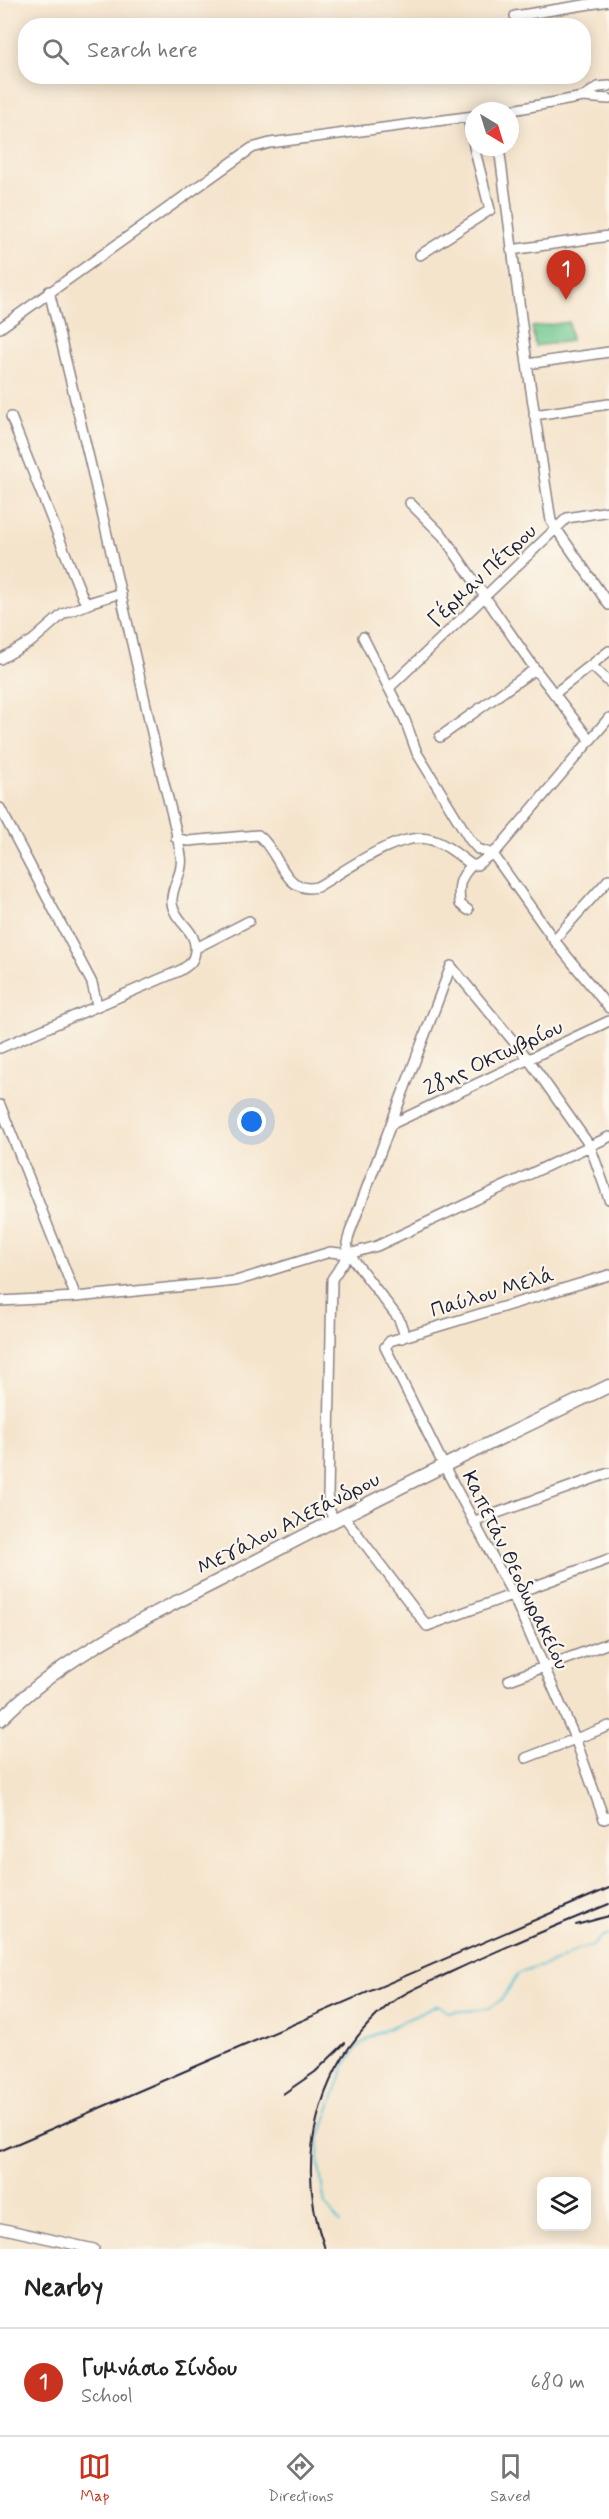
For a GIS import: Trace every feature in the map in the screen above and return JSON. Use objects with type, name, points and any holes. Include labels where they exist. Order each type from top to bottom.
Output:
[{"type":"street","points":[[515,16],[577,3],[609,1]]},
{"type":"street","points":[[583,97],[598,87],[609,86]]},
{"type":"street","points":[[519,109],[583,97],[609,99]]},
{"type":"street","points":[[0,328],[252,148],[270,143],[465,118]]},
{"type":"street","points":[[420,255],[490,210],[476,156]]},
{"type":"street","points":[[500,156],[511,250],[549,511],[555,531],[609,605]]},
{"type":"street","points":[[511,250],[609,236]]},
{"type":"street","points":[[0,1048],[187,967],[192,961],[196,948],[190,930],[172,906],[172,898],[182,867],[171,802],[156,755],[121,593],[49,291]]},
{"type":"street","points":[[527,364],[609,352]]},
{"type":"street","points":[[534,415],[609,404]]},
{"type":"street","points":[[11,417],[83,598],[91,603]]},
{"type":"street","points":[[410,502],[443,536],[535,669],[590,740]]},
{"type":"street","name":"Γέρμαν Πέτρου","points":[[389,688],[561,523],[573,515],[609,511]]},
{"type":"street","points":[[0,658],[32,641],[63,614],[121,593]]},
{"type":"street","points":[[363,637],[405,720],[417,753],[470,840],[478,849],[493,854],[554,940],[609,1008]]},
{"type":"street","points":[[554,694],[609,651]]},
{"type":"street","points":[[591,665],[609,682]]},
{"type":"street","points":[[440,737],[535,669]]},
{"type":"street","points":[[176,838],[188,841],[258,835],[269,845],[290,880],[301,888],[308,889],[317,887],[389,846],[417,837],[438,842],[472,865],[477,865],[493,854],[609,718]]},
{"type":"street","points":[[0,808],[92,983],[97,1005]]},
{"type":"street","points":[[468,910],[460,904],[458,887],[462,876],[472,865]]},
{"type":"street","points":[[554,940],[609,879]]},
{"type":"street","points":[[196,948],[249,921]]},
{"type":"street","points":[[402,1338],[404,1333],[399,1319],[349,1254],[347,1243],[451,966],[529,1060],[590,1146],[609,1199]]},
{"type":"street","name":"28ης Οκτωβρίου","points":[[392,1124],[609,1021]]},
{"type":"street","points":[[0,1106],[76,1297]]},
{"type":"street","points":[[0,1301],[76,1297],[236,1281],[330,1252],[349,1254],[376,1246],[609,1137]]},
{"type":"street","points":[[349,1254],[332,1280],[329,1509],[427,1626],[609,1559]]},
{"type":"street","name":"Παύλου Μελά","points":[[386,1343],[609,1275]]},
{"type":"street","name":"Καπετάν Θεοδωρακείου","points":[[386,1343],[386,1350],[444,1466],[512,1593],[546,1666],[607,1818]]},
{"type":"street","name":"Μεγάλου Αλεξάνδρου","points":[[0,1720],[46,1679],[96,1645],[338,1517],[609,1386]]},
{"type":"street","points":[[475,1521],[609,1473]]},
{"type":"street","points":[[509,1680],[609,1643]]},
{"type":"street","points":[[525,1758],[609,1726]]},
{"type":"street","points":[[0,2229],[94,2249]]},
{"type":"green space","points":[[569,322],[571,341],[535,346],[532,327]]},
{"type":"waterway","points":[[340,2223],[325,2204],[318,2160],[319,2139],[345,2065],[357,2047],[370,2037],[438,2005],[449,2012],[489,2009],[502,1999],[519,1973],[555,1962],[578,1949],[593,1946],[601,1938],[609,1935]]},
{"type":"railway","points":[[0,2151],[609,1888]]},
{"type":"railway","points":[[325,2249],[316,2216],[311,2184],[312,2151],[317,2119],[327,2088],[342,2059],[361,2032],[392,2002],[416,1988],[609,1904]]},
{"type":"railway","points":[[576,1925],[609,1916]]},
{"type":"railway","points":[[283,2094],[315,2072],[345,2043]]},
{"type":"place","name":"Γυμνάσιο Σίνδου","points":[[566,300]]}]
